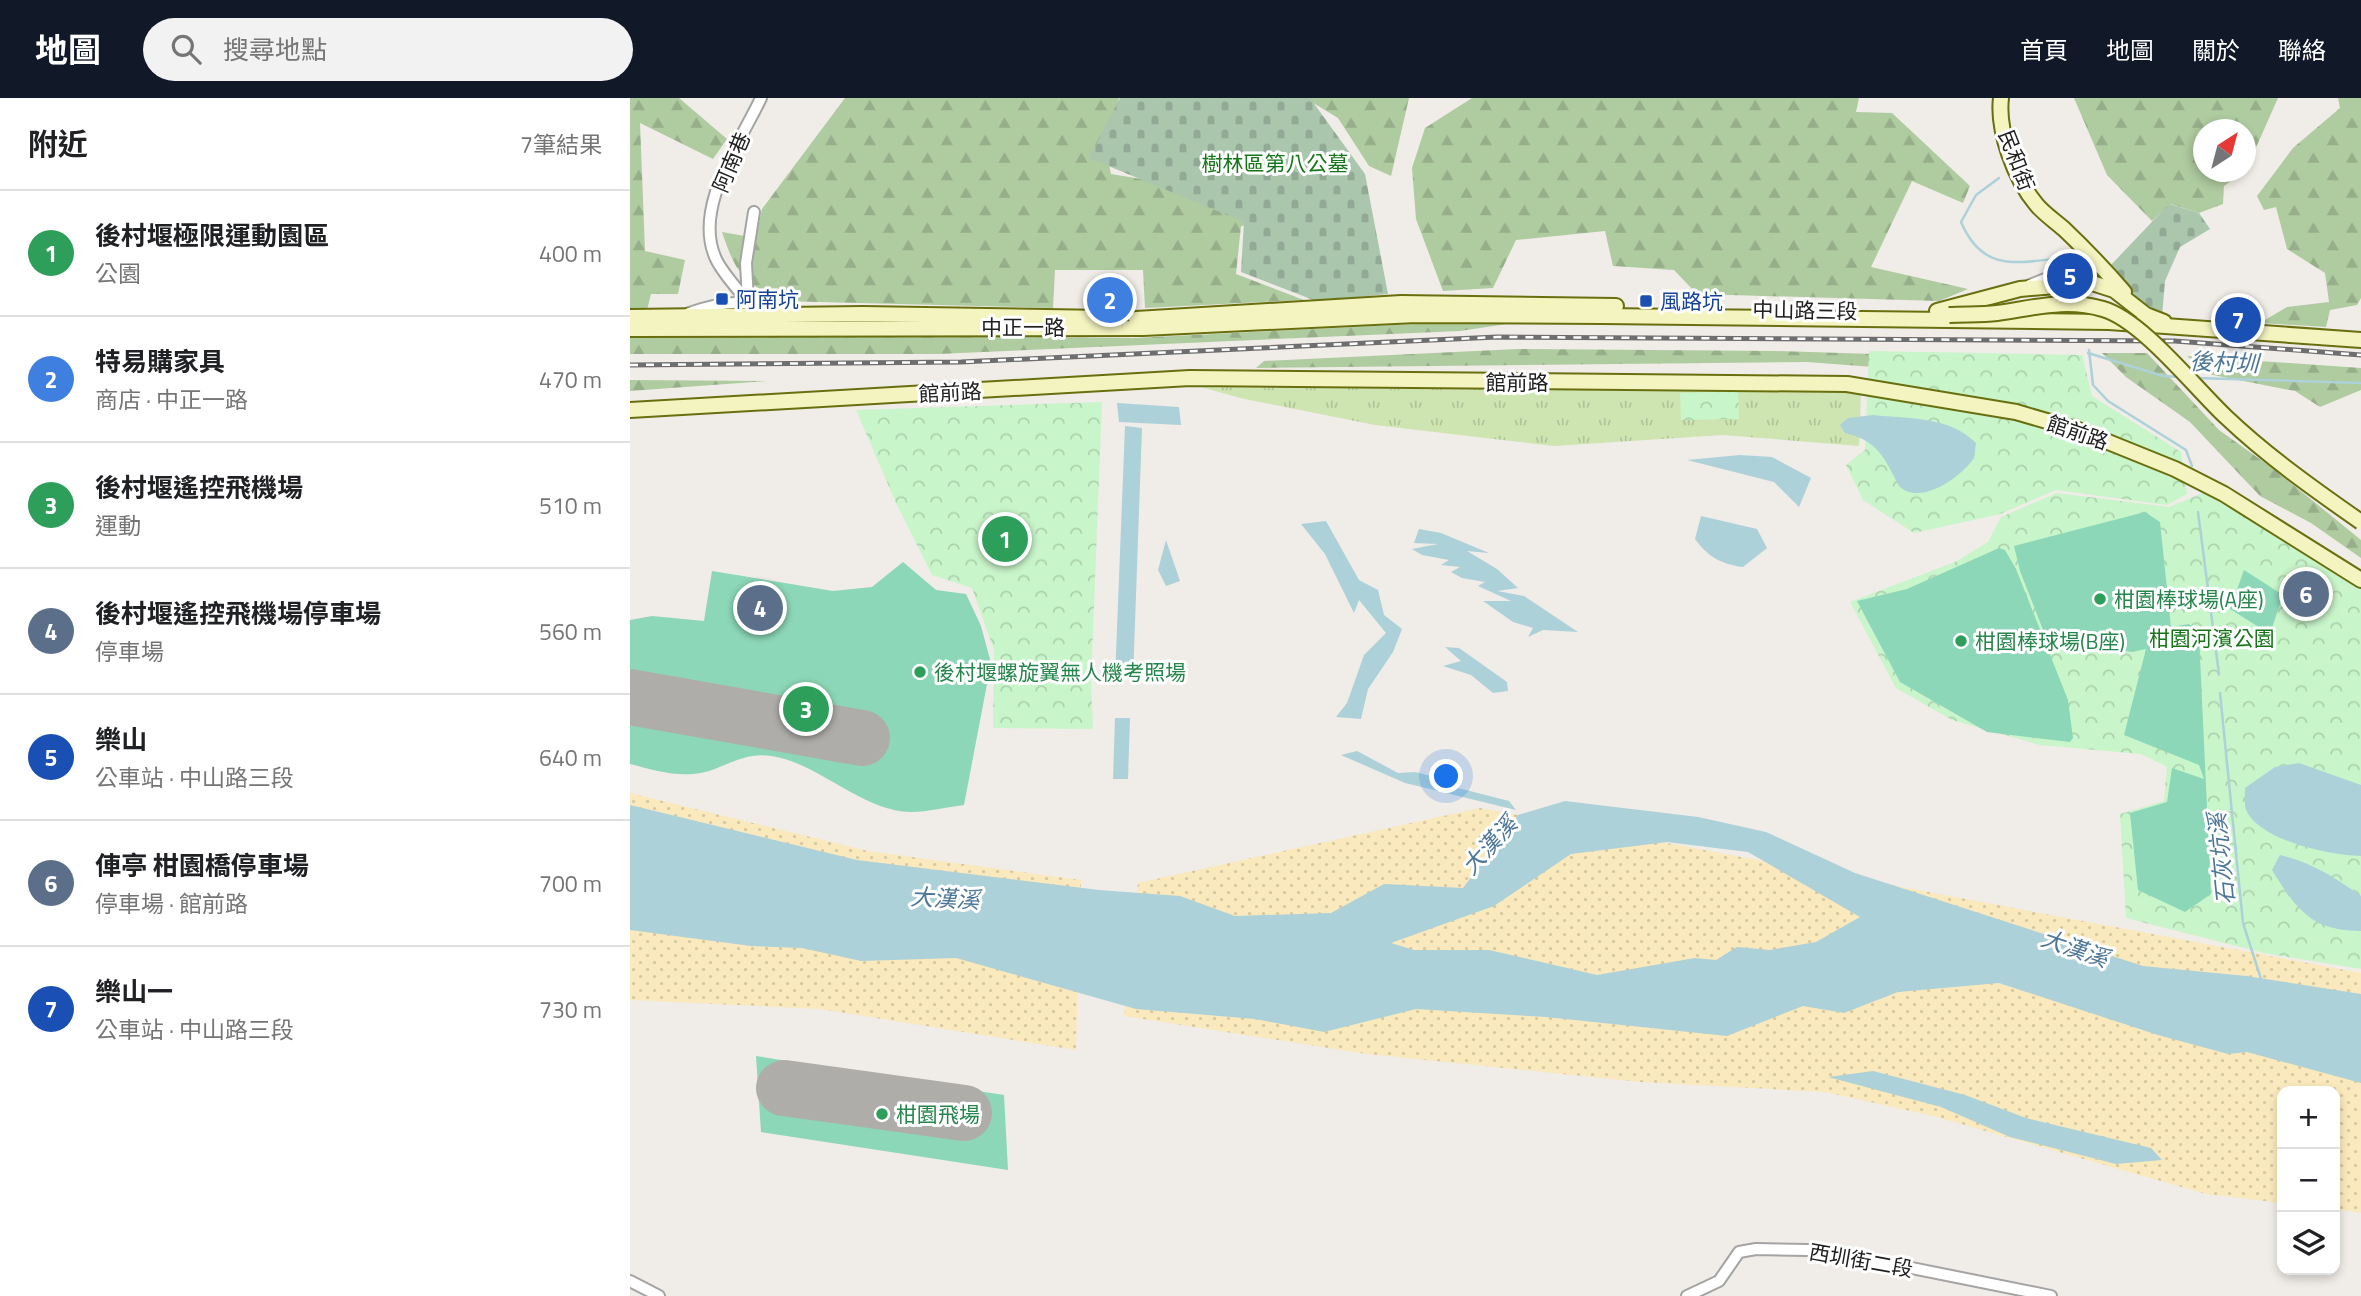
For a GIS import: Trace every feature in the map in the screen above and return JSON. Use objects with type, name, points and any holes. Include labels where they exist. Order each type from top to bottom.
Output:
[{"type":"main road","name":"民和街","points":[[2001,98],[2002,123],[2020,180],[2038,207],[2096,259],[2136,306]]},
{"type":"main road","name":"中山路三段","points":[[1416,315],[1944,315],[2020,289],[2092,283],[2114,290],[2154,320],[2193,330]]},
{"type":"main road","name":"中山路三段","points":[[1401,303],[1944,315],[2109,322],[2361,340]]},
{"type":"main road","name":"中正一路","points":[[630,317],[680,322],[1133,319],[1401,303]]},
{"type":"main road","points":[[1944,315],[1997,313],[2051,303],[2087,305],[2114,314],[2137,329],[2228,419],[2312,488],[2361,522]]},
{"type":"main road","name":"中正一路","points":[[787,321],[1143,328],[1416,315]]},
{"type":"main road","name":"中正一路","points":[[630,328],[680,322]]},
{"type":"main road","name":"館前路","points":[[630,410],[1191,379],[1847,384],[1989,407],[2081,431],[2175,469],[2224,494],[2361,580]]},
{"type":"street","name":"阿南巷","points":[[748,302],[717,260],[711,245],[711,225],[717,187],[735,143],[761,98]]},
{"type":"street","points":[[748,302],[746,263],[754,212]]},
{"type":"street","points":[[2020,289],[2096,259]]},
{"type":"street","points":[[680,322],[735,301],[748,302],[787,321]]},
{"type":"street","name":"西圳街二段","points":[[1687,1296],[1719,1281],[1739,1252],[1756,1249],[1837,1253],[2051,1296]]},
{"type":"street","points":[[630,1281],[659,1296]]},
{"type":"green space","points":[[630,98],[679,98],[727,139],[713,159],[640,123],[645,251],[685,260],[678,294],[651,294],[647,310],[630,308]]},
{"type":"green space","points":[[845,98],[1119,98],[1106,150],[1111,174],[1153,181],[1270,223],[1241,226],[1236,274],[1304,300],[1145,308],[1143,270],[1055,270],[1053,308],[779,301],[756,287],[742,274],[731,257],[722,232],[756,238],[762,209]]},
{"type":"green space","name":"樹林區第八公墓","points":[[1120,98],[1310,98],[1365,174],[1388,294],[1316,301],[1241,272],[1244,222],[1089,158]]},
{"type":"green space","points":[[1305,98],[1409,98],[1391,176],[1369,166],[1338,118]]},
{"type":"green space","points":[[1472,98],[1859,98],[1856,112],[1892,113],[1970,186],[1963,203],[1912,181],[1871,267],[1968,289],[1939,301],[1697,294],[1674,270],[1613,266],[1605,231],[1516,240],[1493,288],[1443,291],[1416,219],[1412,168],[1425,128]]},
{"type":"green space","points":[[2074,98],[2278,98],[2256,148],[2256,119],[2193,119],[2193,182],[2230,182],[2224,186],[2223,204],[2199,213],[2170,204],[2152,221],[2107,175]]},
{"type":"green space","points":[[2338,98],[2361,98],[2361,298],[2357,305],[2330,310],[2326,327],[2260,323],[2287,307],[2329,302],[2325,273],[2287,249],[2276,207],[2264,210],[2257,196],[2293,148],[2340,108]]},
{"type":"green space","points":[[2169,204],[2199,213],[2210,229],[2180,247],[2165,281],[2162,316],[2142,304],[2110,266]]},
{"type":"green space","points":[[2095,268],[2111,283],[2084,277],[2055,281]]},
{"type":"green space","points":[[1455,322],[1507,324],[1460,331],[938,354],[630,354],[630,338],[755,335],[1134,338]]},
{"type":"green space","points":[[1518,349],[1775,351],[2000,358],[1940,372],[1807,362],[1256,368],[1264,361]]},
{"type":"green space","points":[[1869,351],[2082,355],[2092,396],[2181,452],[2187,494],[2167,505],[2056,490],[2000,514],[1914,533],[1863,500],[1846,465],[1865,450]]},
{"type":"green space","points":[[2102,353],[2147,353],[2219,430],[2275,470],[2361,540],[2361,558],[2311,523],[2260,496],[2190,422],[2126,377]]},
{"type":"green space","points":[[2187,356],[2361,368],[2361,390],[2320,407],[2295,391],[2208,374]]},
{"type":"green space","points":[[630,380],[767,381],[630,391]]},
{"type":"green space","points":[[1201,387],[1861,392],[1859,446],[1723,435],[1554,446],[1375,425],[1240,398]]},
{"type":"green space","points":[[1738,391],[1739,419],[1681,420],[1680,393]]},
{"type":"green space","points":[[1102,402],[1091,682],[1093,729],[993,728],[994,650],[972,588],[932,575],[896,503],[856,410]]},
{"type":"green space","name":"柑園河濱公園","points":[[2224,484],[2361,573],[2361,969],[2264,953],[2126,918],[2120,814],[2164,801],[2167,767],[2141,754],[2040,745],[1952,720],[1896,688],[1850,602],[1955,562],[1988,542],[2001,517],[2057,493],[2169,507]]},
{"type":"green space","points":[[2145,512],[2160,522],[2171,627],[2189,624],[2199,635],[2211,894],[2185,912],[2138,890],[2130,813],[2167,802],[2172,768],[2204,779],[2199,765],[2124,735],[2146,649],[2132,652],[2047,640],[2020,571],[2014,546]]},
{"type":"green space","name":"柑園棒球場(B座)","points":[[1999,548],[2005,550],[2016,569],[2068,700],[2073,738],[2070,742],[1987,732],[1900,682],[1857,601],[1907,589]]},
{"type":"green space","points":[[903,562],[936,590],[966,594],[981,626],[991,663],[964,805],[917,812],[892,810],[874,804],[805,767],[771,756],[746,757],[709,771],[689,774],[670,773],[630,764],[630,620],[652,616],[704,621],[712,571],[833,591],[872,587]]},
{"type":"green space","points":[[2244,570],[2283,595],[2270,634],[2230,609]]},
{"type":"green space","name":"柑園飛場","points":[[756,1056],[1004,1095],[1008,1170],[761,1132]]},
{"type":"sand","points":[[630,793],[868,851],[1081,880],[1076,1050],[820,1009],[630,1000]]},
{"type":"sand","points":[[1480,808],[2361,973],[2361,1213],[2340,1210],[2340,1086],[2277,1086],[2277,1202],[2206,1194],[1933,1116],[1825,1092],[1641,1082],[1367,1054],[1124,1016],[1138,883]]},
{"type":"water","points":[[1117,403],[1179,407],[1181,425],[1119,422]]},
{"type":"water","points":[[1873,415],[1928,420],[1954,428],[1976,443],[1974,458],[1960,473],[1941,486],[1930,491],[1909,492],[1899,486],[1884,458],[1874,447],[1845,433],[1840,425],[1848,418]]},
{"type":"water","points":[[1125,426],[1142,428],[1133,679],[1115,679]]},
{"type":"water","points":[[1740,455],[1772,457],[1811,478],[1799,507],[1774,482],[1687,460]]},
{"type":"water","points":[[1701,516],[1757,529],[1767,548],[1743,567],[1722,562],[1705,551],[1695,539]]},
{"type":"water","points":[[1326,521],[1359,580],[1378,590],[1384,615],[1402,629],[1393,652],[1368,689],[1361,719],[1336,717],[1347,703],[1364,655],[1386,633],[1359,600],[1354,613],[1325,554],[1301,524]]},
{"type":"water","points":[[1419,529],[1441,533],[1489,553],[1467,551],[1497,569],[1518,588],[1497,591],[1524,596],[1578,632],[1543,630],[1528,637],[1533,628],[1513,622],[1483,601],[1511,601],[1478,586],[1485,582],[1462,578],[1451,572],[1460,567],[1441,565],[1449,560],[1422,555],[1412,549],[1438,544],[1414,543]]},
{"type":"water","points":[[1166,540],[1180,581],[1166,586],[1158,570]]},
{"type":"water","points":[[1445,647],[1459,648],[1507,682],[1508,691],[1493,693],[1471,675],[1443,666],[1461,661]]},
{"type":"water","points":[[1115,718],[1130,718],[1128,779],[1113,779]]},
{"type":"water","points":[[1357,751],[1398,773],[1415,772],[1435,777],[1458,788],[1509,801],[1516,810],[1405,783],[1341,755]]},
{"type":"water","points":[[2299,763],[2361,785],[2361,856],[2332,853],[2280,838],[2254,821],[2246,810],[2245,788],[2275,767]]},
{"type":"water","name":"大漢溪","points":[[1565,801],[1698,817],[1766,832],[1855,873],[2143,966],[2246,976],[2361,994],[2361,1083],[2247,1052],[2228,1054],[2158,1035],[1999,983],[1898,992],[1844,1013],[1803,1006],[1727,1036],[1546,1017],[1416,1009],[1324,1032],[1255,1019],[1136,1009],[956,958],[861,961],[802,948],[751,946],[630,930],[630,805],[857,860],[1099,890],[1180,896],[1235,916],[1331,913],[1384,884],[1463,888],[1518,815]],"holes":[[[1667,842],[1748,852],[1860,917],[1816,942],[1770,950],[1737,947],[1716,960],[1695,958],[1597,975],[1489,950],[1414,950],[1391,943],[1494,906],[1571,854]]]},
{"type":"water","points":[[2280,855],[2322,871],[2361,896],[2361,931],[2330,927],[2307,916],[2289,896],[2272,870]]},
{"type":"water","points":[[1873,1071],[1965,1095],[2026,1118],[2151,1148],[2162,1160],[2116,1164],[2010,1137],[1941,1107],[1828,1077]]},
{"type":"waterway","name":"石灰坑溪","points":[[1999,178],[1976,195],[1961,222],[1971,240],[1982,252],[2008,262],[2074,257]]},
{"type":"waterway","name":"石灰坑溪","points":[[2089,350],[2093,385],[2108,401],[2186,450],[2192,466]]},
{"type":"waterway","name":"後村圳","points":[[2088,353],[2163,376],[2180,377]]},
{"type":"waterway","name":"後村圳","points":[[2197,378],[2361,383]]},
{"type":"waterway","name":"石灰坑溪","points":[[2198,512],[2219,674]]},
{"type":"waterway","name":"石灰坑溪","points":[[2220,693],[2243,923],[2261,979]]},
{"type":"runway","points":[[630,697],[862,738]]},
{"type":"runway","points":[[784,1088],[964,1113]]},
{"type":"railway","points":[[630,365],[961,362],[1497,337],[2175,341],[2361,355]]},
{"type":"place","name":"樂山","points":[[2070,276]]},
{"type":"place","name":"阿南坑","points":[[722,299]]},
{"type":"place","name":"特易購家具","points":[[1110,300]]},
{"type":"place","name":"風路坑","points":[[1646,301]]},
{"type":"place","name":"樂山一","points":[[2238,320]]},
{"type":"place","name":"後村堰極限運動園區","points":[[1005,539]]},
{"type":"place","name":"俥亭 柑園橋停車場","points":[[2306,594]]},
{"type":"place","name":"柑園棒球場(A座)","points":[[2100,599]]},
{"type":"place","name":"後村堰遙控飛機場停車場","points":[[760,608]]},
{"type":"place","name":"柑園棒球場(B座)","points":[[1961,641]]},
{"type":"place","name":"後村堰螺旋翼無人機考照場","points":[[920,672]]},
{"type":"place","name":"後村堰遙控飛機場","points":[[806,709]]},
{"type":"place","name":"柑園飛場","points":[[882,1114]]}]
